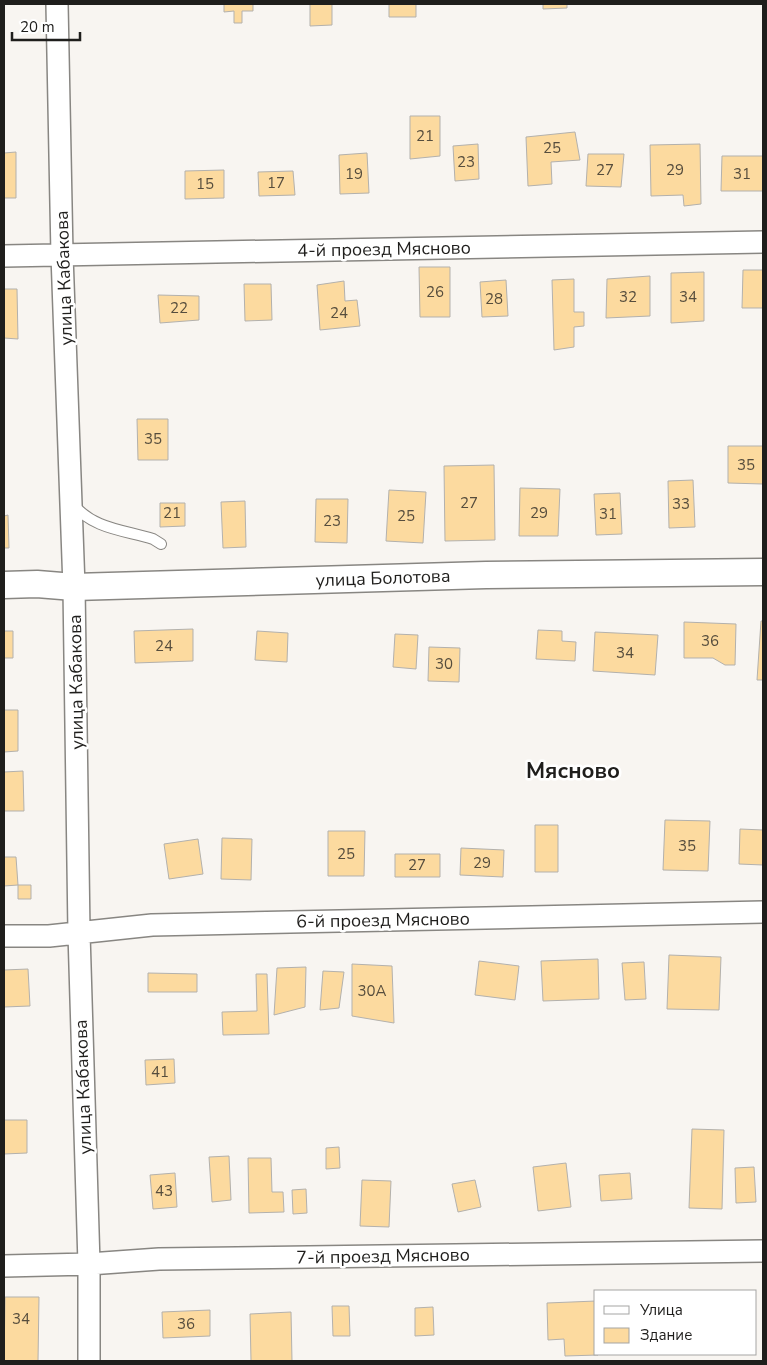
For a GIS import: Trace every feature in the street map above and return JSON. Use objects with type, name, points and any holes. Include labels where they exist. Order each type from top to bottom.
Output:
[{"type":"street","name":"улица Кабакова","points":[[57,4],[62,254],[74,588],[79,933],[89,1264],[89,1361]]},
{"type":"street","name":"4-й проезд Мясново","points":[[4,256],[763,242]]},
{"type":"street","name":"улица Болотова","points":[[4,585],[37,584],[74,588],[486,575],[763,572]]},
{"type":"street","name":"6-й проезд Мясново","points":[[4,936],[49,936],[152,925],[763,912]]},
{"type":"street","name":"7-й проезд Мясново","points":[[4,1266],[89,1264],[159,1259],[763,1251]]},
{"type":"lane","points":[[71,501],[81,514],[94,522],[144,536],[161,544]]},
{"type":"building","points":[[224,4],[253,4],[253,11],[242,11],[242,23],[234,23],[234,11],[224,12]]},
{"type":"building","points":[[310,4],[332,4],[332,25],[310,26]]},
{"type":"building","points":[[389,4],[416,4],[416,17],[389,17]]},
{"type":"building","points":[[543,4],[567,4],[567,8],[543,9]]},
{"type":"building","points":[[410,116],[440,116],[440,156],[410,159]]},
{"type":"building","points":[[575,132],[580,160],[551,162],[552,184],[528,186],[526,137]]},
{"type":"building","points":[[478,144],[479,179],[455,181],[453,146]]},
{"type":"building","points":[[700,144],[701,204],[684,206],[683,195],[651,196],[650,145]]},
{"type":"building","points":[[16,152],[16,198],[4,198],[4,153]]},
{"type":"building","points":[[367,153],[369,193],[340,194],[339,155]]},
{"type":"building","points":[[588,154],[624,154],[621,187],[586,186]]},
{"type":"building","points":[[722,156],[763,156],[763,191],[721,191]]},
{"type":"building","points":[[224,170],[224,198],[185,199],[185,171]]},
{"type":"building","points":[[293,171],[295,195],[259,196],[258,172]]},
{"type":"building","points":[[419,267],[450,267],[450,317],[420,317]]},
{"type":"building","points":[[743,270],[763,270],[763,308],[742,308]]},
{"type":"building","points":[[704,272],[704,321],[671,323],[671,273]]},
{"type":"building","points":[[650,276],[650,316],[606,318],[607,279]]},
{"type":"building","points":[[574,279],[574,312],[584,312],[584,326],[574,327],[574,347],[554,350],[552,280]]},
{"type":"building","points":[[506,280],[508,316],[482,317],[480,282]]},
{"type":"building","points":[[344,281],[345,301],[357,300],[360,326],[320,330],[317,285]]},
{"type":"building","points":[[244,284],[271,284],[272,320],[245,321]]},
{"type":"building","points":[[4,289],[17,289],[18,339],[4,338]]},
{"type":"building","points":[[158,295],[199,296],[199,320],[160,323]]},
{"type":"building","points":[[137,419],[168,419],[168,460],[138,460]]},
{"type":"building","points":[[728,446],[763,446],[763,484],[728,483]]},
{"type":"building","points":[[494,465],[495,540],[445,541],[444,466]]},
{"type":"building","points":[[693,480],[695,527],[669,528],[668,481]]},
{"type":"building","points":[[520,488],[560,489],[558,536],[519,536]]},
{"type":"building","points":[[389,490],[426,492],[423,543],[386,541]]},
{"type":"building","points":[[620,493],[622,534],[596,535],[594,494]]},
{"type":"building","points":[[316,499],[348,499],[347,543],[315,542]]},
{"type":"building","points":[[245,501],[246,547],[223,548],[221,502]]},
{"type":"building","points":[[160,503],[185,503],[185,526],[160,527]]},
{"type":"building","points":[[8,515],[9,548],[4,548],[4,516]]},
{"type":"building","points":[[761,621],[763,621],[763,680],[757,680]]},
{"type":"building","points":[[684,622],[736,624],[735,665],[725,665],[713,658],[684,658]]},
{"type":"building","points":[[193,629],[193,661],[135,663],[134,631]]},
{"type":"building","points":[[538,630],[562,631],[562,641],[576,642],[575,661],[536,659]]},
{"type":"building","points":[[4,631],[13,631],[13,658],[4,658]]},
{"type":"building","points":[[257,631],[288,633],[287,662],[255,660]]},
{"type":"building","points":[[595,632],[658,635],[655,675],[593,671]]},
{"type":"building","points":[[395,634],[418,635],[416,669],[393,667]]},
{"type":"building","points":[[429,647],[460,648],[459,682],[428,681]]},
{"type":"building","points":[[4,710],[18,710],[18,751],[4,752]]},
{"type":"building","points":[[23,771],[24,811],[4,811],[4,772]]},
{"type":"building","points":[[665,820],[710,821],[708,871],[663,870]]},
{"type":"building","points":[[535,825],[558,825],[558,872],[535,872]]},
{"type":"building","points":[[740,829],[763,830],[763,865],[739,864]]},
{"type":"building","points":[[328,831],[365,831],[364,876],[328,876]]},
{"type":"building","points":[[222,838],[252,839],[251,880],[221,879]]},
{"type":"building","points":[[198,839],[203,874],[169,879],[164,844]]},
{"type":"building","points":[[461,848],[504,850],[503,877],[460,875]]},
{"type":"building","points":[[395,854],[440,854],[440,877],[395,877]]},
{"type":"building","points":[[4,857],[16,857],[18,885],[4,886]]},
{"type":"building","points":[[18,885],[31,885],[31,899],[18,899]]},
{"type":"building","points":[[669,955],[721,957],[719,1010],[667,1009]]},
{"type":"building","points":[[598,959],[599,999],[543,1001],[541,961]]},
{"type":"building","points":[[479,961],[519,966],[515,1000],[475,995]]},
{"type":"building","points":[[644,962],[646,999],[625,1000],[622,963]]},
{"type":"building","points":[[352,964],[392,966],[394,1023],[352,1016]]},
{"type":"building","points":[[306,967],[305,1007],[274,1015],[277,968]]},
{"type":"building","points":[[28,969],[30,1006],[4,1007],[4,970]]},
{"type":"building","points":[[323,971],[344,972],[339,1008],[320,1010]]},
{"type":"building","points":[[148,973],[197,974],[197,992],[148,992]]},
{"type":"building","points":[[256,974],[267,974],[269,1034],[223,1035],[222,1012],[257,1011]]},
{"type":"building","points":[[174,1059],[175,1083],[146,1085],[145,1060]]},
{"type":"building","points":[[4,1120],[27,1120],[27,1153],[4,1154]]},
{"type":"building","points":[[692,1129],[724,1130],[722,1209],[689,1208]]},
{"type":"building","points":[[339,1147],[340,1168],[326,1169],[326,1148]]},
{"type":"building","points":[[229,1156],[231,1200],[212,1202],[209,1157]]},
{"type":"building","points":[[248,1158],[271,1158],[272,1192],[283,1192],[284,1212],[249,1213]]},
{"type":"building","points":[[566,1163],[571,1207],[538,1211],[533,1167]]},
{"type":"building","points":[[754,1167],[756,1202],[736,1203],[735,1168]]},
{"type":"building","points":[[175,1173],[177,1207],[153,1209],[150,1175]]},
{"type":"building","points":[[630,1173],[632,1199],[601,1201],[599,1175]]},
{"type":"building","points":[[362,1180],[391,1181],[389,1227],[360,1226]]},
{"type":"building","points":[[475,1180],[481,1207],[458,1212],[452,1184]]},
{"type":"building","points":[[306,1189],[307,1213],[293,1214],[292,1190]]},
{"type":"building","points":[[5,1297],[39,1297],[38,1361],[4,1361]]},
{"type":"building","points":[[594,1301],[594,1355],[598,1355],[565,1356],[564,1339],[548,1340],[547,1303]]},
{"type":"building","points":[[332,1306],[349,1306],[350,1336],[333,1336]]},
{"type":"building","points":[[433,1307],[434,1335],[415,1336],[415,1308]]},
{"type":"building","points":[[210,1310],[210,1336],[163,1338],[162,1312]]},
{"type":"building","points":[[291,1312],[292,1361],[251,1361],[250,1314]]},
{"type":"district","name":"Мясново","points":[[573,771]]}]
